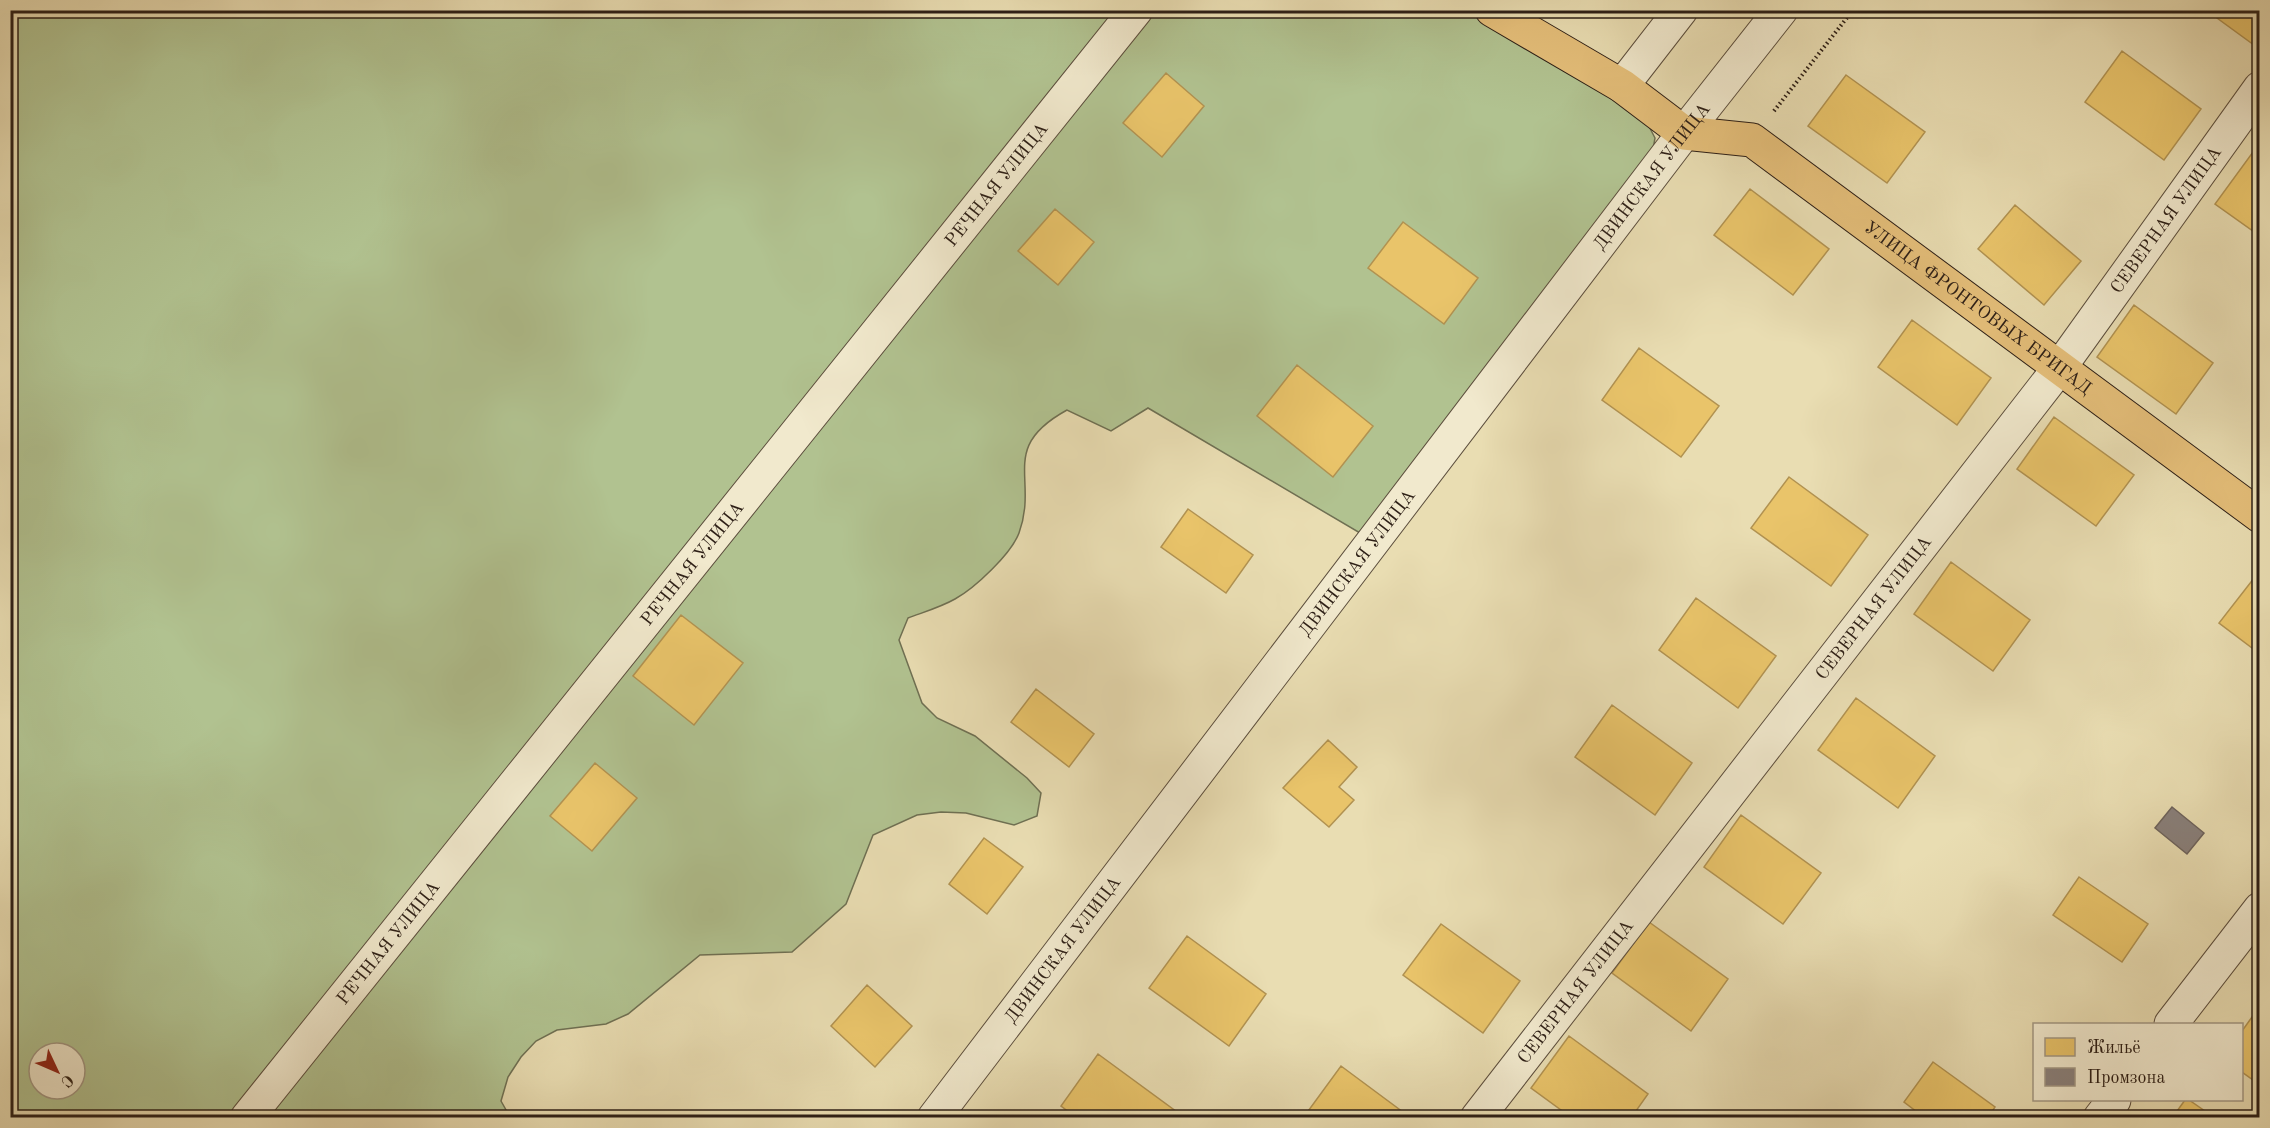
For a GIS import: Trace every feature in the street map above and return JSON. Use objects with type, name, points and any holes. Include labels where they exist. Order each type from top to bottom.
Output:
[{"type":"main road","points":[[1492,10],[1622,86],[1684,133],[1752,140]]},
{"type":"main road","name":"УЛИЦА ФРОНТОВЫХ БРИГАД","points":[[1752,140],[2259,516]]},
{"type":"street","name":"РЕЧНАЯ УЛИЦА","points":[[247,1118],[1136,10]]},
{"type":"street","points":[[1622,86],[1681,10]]},
{"type":"street","name":"ДВИНСКАЯ УЛИЦА","points":[[934,1118],[1684,133],[1781,10]]},
{"type":"street","name":"СЕВЕРНАЯ УЛИЦА","points":[[1477,1118],[2060,367],[2259,88]]},
{"type":"street","points":[[2172,1023],[2259,909]]},
{"type":"street","points":[[2100,1118],[2113,1101]]},
{"type":"path","points":[[1752,140],[1853,10]]},
{"type":"green space","points":[[10,11],[1475,11],[1640,109],[1655,138],[1651,161],[1360,533],[1148,408],[1111,431],[1067,410],[1046,424],[1033,438],[1027,451],[1024,513],[1015,541],[992,570],[963,594],[908,618],[899,640],[922,703],[937,718],[975,736],[1027,778],[1041,793],[1037,816],[1014,825],[966,813],[941,812],[917,815],[873,835],[846,904],[792,952],[700,955],[628,1014],[606,1024],[557,1030],[536,1041],[521,1057],[508,1077],[501,1101],[510,1117],[11,1117]]},
{"type":"building: Жильё","points":[[2206,10],[2260,10],[2260,38],[2254,45]]},
{"type":"building: Жильё","points":[[2122,51],[2201,109],[2164,160],[2085,102]]},
{"type":"building: Жильё","points":[[1166,73],[1204,106],[1162,157],[1123,123]]},
{"type":"building: Жильё","points":[[1846,75],[1925,132],[1887,183],[1808,126]]},
{"type":"building: Жильё","points":[[2253,152],[2260,157],[2260,236],[2215,204]]},
{"type":"building: Жильё","points":[[1750,189],[1829,249],[1793,295],[1714,235]]},
{"type":"building: Жильё","points":[[2015,205],[2081,261],[2044,305],[1978,249]]},
{"type":"building: Жильё","points":[[1055,209],[1094,242],[1058,285],[1018,251]]},
{"type":"building: Жильё","points":[[1403,222],[1478,278],[1444,324],[1368,268]]},
{"type":"building: Жильё","points":[[2134,305],[2213,363],[2176,414],[2097,357]]},
{"type":"building: Жильё","points":[[1912,320],[1991,378],[1957,425],[1878,367]]},
{"type":"building: Жильё","points":[[1639,348],[1719,406],[1681,457],[1602,400]]},
{"type":"building: Жильё","points":[[1297,365],[1373,426],[1333,477],[1257,416]]},
{"type":"building: Жильё","points":[[2054,417],[2134,475],[2096,526],[2017,469]]},
{"type":"building: Жильё","points":[[1789,477],[1868,535],[1831,586],[1751,528]]},
{"type":"building: Жильё","points":[[1188,509],[1253,555],[1226,593],[1161,547]]},
{"type":"building: Жильё","points":[[1951,562],[2030,620],[1993,671],[1914,614]]},
{"type":"building: Жильё","points":[[2258,573],[2260,574],[2260,654],[2219,623]]},
{"type":"building: Жильё","points":[[1696,598],[1776,656],[1738,708],[1659,650]]},
{"type":"building: Жильё","points":[[681,615],[743,663],[694,725],[633,676]]},
{"type":"building: Жильё","points":[[1036,689],[1094,734],[1069,767],[1011,722]]},
{"type":"building: Жильё","points":[[1856,698],[1935,756],[1898,808],[1818,750]]},
{"type":"building: Жильё","points":[[1612,705],[1692,763],[1655,815],[1575,757]]},
{"type":"building: Жильё","points":[[1328,740],[1357,767],[1339,787],[1354,800],[1329,827],[1283,788]]},
{"type":"building: Жильё","points":[[595,763],[637,798],[592,851],[550,816]]},
{"type":"building: Жильё","points":[[1741,815],[1821,873],[1783,924],[1704,867]]},
{"type":"building: Жильё","points":[[984,838],[1023,867],[987,914],[949,884]]},
{"type":"building: Жильё","points":[[2079,877],[2148,924],[2122,962],[2053,915]]},
{"type":"building: Жильё","points":[[1649,922],[1728,979],[1691,1031],[1612,973]]},
{"type":"building: Жильё","points":[[1441,924],[1520,981],[1483,1033],[1403,975]]},
{"type":"building: Жильё","points":[[1187,936],[1266,994],[1229,1046],[1149,988]]},
{"type":"building: Жильё","points":[[867,985],[912,1026],[875,1067],[831,1026]]},
{"type":"building: Жильё","points":[[2252,1017],[2260,1022],[2260,1085],[2243,1073],[2243,1030]]},
{"type":"building: Жильё","points":[[1569,1036],[1648,1094],[1631,1118],[1572,1118],[1531,1088]]},
{"type":"building: Жильё","points":[[1098,1054],[1177,1112],[1173,1118],[1077,1118],[1061,1106]]},
{"type":"building: Жильё","points":[[1933,1062],[1995,1107],[1988,1118],[1925,1118],[1904,1102]]},
{"type":"building: Жильё","points":[[1341,1066],[1411,1118],[1303,1118]]},
{"type":"building: Жильё","points":[[2184,1101],[2190,1101],[2215,1118],[2172,1118]]},
{"type":"building: Промзона","points":[[2172,807],[2204,833],[2187,854],[2155,828]]}]
